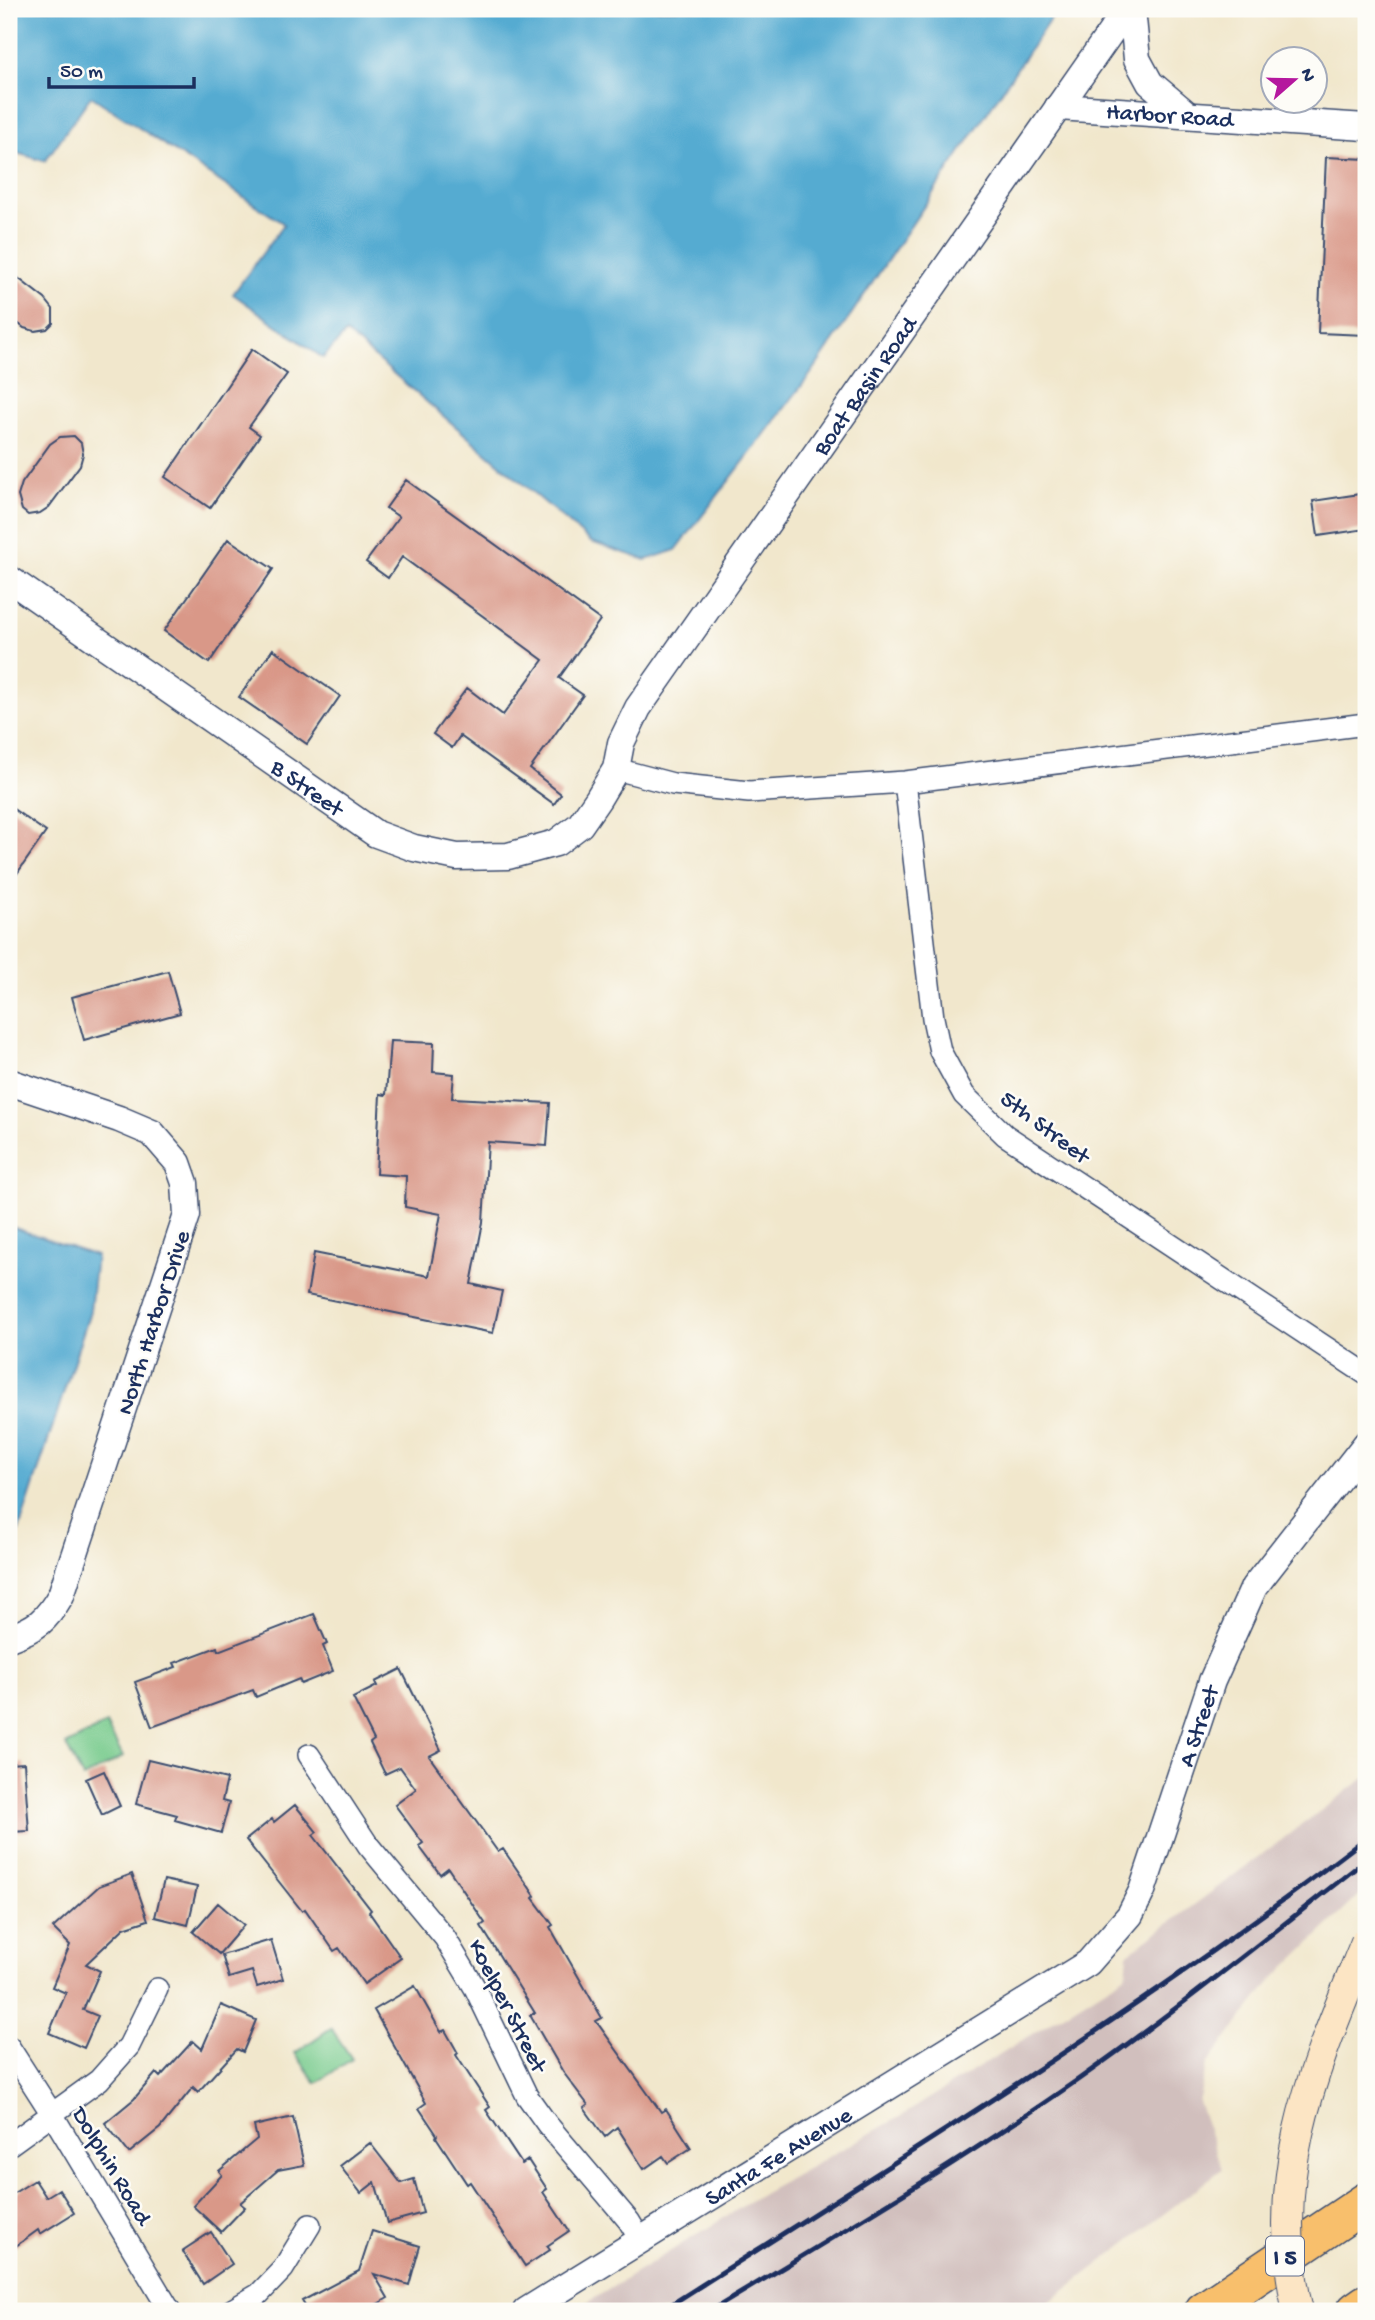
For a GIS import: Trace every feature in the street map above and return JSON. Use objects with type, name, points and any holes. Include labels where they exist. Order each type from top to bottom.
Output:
[{"type":"highway","name":"I 5","points":[[1203,2311],[1366,2202]]},
{"type":"highway","points":[[1356,2311],[1366,2304]]},
{"type":"main road","points":[[1298,2311],[1291,2278],[1288,2182],[1299,2120],[1318,2059],[1366,1942]]},
{"type":"street","name":"Boat Basin Road","points":[[616,769],[621,743],[638,708],[1127,9]]},
{"type":"street","points":[[1132,9],[1137,59],[1150,83],[1188,115]]},
{"type":"street","name":"Harbor Road","points":[[1058,107],[1366,127]]},
{"type":"street","name":"B Street","points":[[9,579],[376,834],[414,848],[457,856],[508,856],[556,843],[580,825],[616,769]]},
{"type":"street","points":[[616,769],[673,784],[749,792],[905,782],[1366,724]]},
{"type":"street","name":"5th Street","points":[[905,782],[933,1018],[940,1051],[964,1095],[1005,1135],[1366,1374]]},
{"type":"street","name":"North Harbor Drive","points":[[9,1082],[119,1119],[152,1133],[178,1163],[185,1183],[187,1215],[61,1595],[50,1614],[34,1629],[9,1638]]},
{"type":"street","name":"A Street","points":[[1030,2000],[1088,1963],[1130,1915],[1142,1891],[1212,1681],[1254,1587],[1366,1444]]},
{"type":"street","name":"Koelper Street","points":[[309,1755],[368,1845],[445,1938],[475,1988],[527,2096],[547,2124],[629,2221],[642,2241]]},
{"type":"street","points":[[9,2145],[99,2080],[129,2046],[157,1989]]},
{"type":"street","name":"Santa Fe Avenue","points":[[526,2311],[1030,2000]]},
{"type":"street","name":"Dolphin Road","points":[[9,2047],[170,2311]]},
{"type":"street","points":[[230,2311],[259,2294],[283,2269],[310,2225]]},
{"type":"shaded area","points":[[1366,1777],[1366,1889],[1271,1981],[1207,2064],[1198,2102],[1222,2169],[1038,2311],[574,2311],[764,2193],[903,2115],[1126,1975],[1128,1954]]},
{"type":"green space","points":[[106,1724],[123,1757],[83,1778],[66,1745]]},
{"type":"green space","points":[[331,2028],[352,2059],[316,2083],[295,2053]]},
{"type":"water","points":[[9,9],[1057,9],[813,371],[676,550],[646,560],[591,542],[346,333],[323,358],[233,294],[284,224],[91,96],[45,161],[9,151]]},
{"type":"water","points":[[9,1226],[96,1256],[90,1311],[9,1561]]},
{"type":"building","points":[[1326,157],[1366,159],[1366,335],[1318,333]]},
{"type":"building","points":[[9,271],[45,299],[53,309],[53,323],[47,329],[35,331],[24,328],[9,316]]},
{"type":"building","points":[[252,349],[287,374],[249,427],[260,435],[210,508],[165,477]]},
{"type":"building","points":[[74,436],[81,443],[83,454],[80,465],[49,507],[40,513],[28,515],[22,510],[18,496],[22,483],[50,444],[60,437]]},
{"type":"building","points":[[406,480],[600,620],[559,678],[583,695],[530,769],[561,794],[554,804],[460,736],[452,748],[433,734],[467,688],[503,715],[543,660],[402,557],[388,578],[366,562],[399,517],[386,508]]},
{"type":"building","points":[[1360,494],[1366,529],[1318,536],[1313,501]]},
{"type":"building","points":[[228,539],[273,569],[209,663],[164,631]]},
{"type":"building","points":[[273,649],[340,696],[307,744],[239,697]]},
{"type":"building","points":[[9,806],[46,832],[9,885]]},
{"type":"building","points":[[168,971],[180,1013],[84,1040],[72,997]]},
{"type":"building","points":[[390,1041],[434,1043],[433,1072],[454,1074],[452,1098],[550,1103],[547,1146],[488,1142],[483,1222],[471,1284],[502,1291],[493,1333],[307,1295],[314,1253],[429,1276],[441,1214],[405,1207],[406,1176],[376,1174],[380,1094],[386,1095]]},
{"type":"building","points":[[314,1614],[327,1644],[323,1646],[333,1671],[301,1684],[299,1679],[256,1697],[253,1690],[152,1727],[135,1682],[176,1667],[174,1663],[217,1647],[218,1651]]},
{"type":"building","points":[[401,1669],[441,1750],[429,1756],[498,1852],[503,1849],[535,1896],[533,1898],[553,1925],[550,1927],[602,2018],[596,2021],[661,2112],[666,2109],[691,2148],[668,2163],[663,2156],[644,2169],[617,2127],[605,2137],[584,2108],[588,2105],[563,2072],[530,2015],[535,2013],[481,1926],[485,1923],[448,1868],[440,1874],[419,1846],[423,1843],[395,1805],[416,1789],[400,1767],[385,1774],[370,1743],[374,1740],[353,1698],[377,1686],[375,1682]]},
{"type":"building","points":[[148,1760],[227,1779],[222,1801],[229,1803],[221,1833],[175,1820],[177,1815],[136,1804]]},
{"type":"building","points":[[24,1763],[29,1831],[9,1832],[9,1764]]},
{"type":"building","points":[[104,1771],[120,1806],[102,1815],[86,1779]]},
{"type":"building","points":[[295,1805],[317,1832],[313,1835],[371,1910],[369,1912],[401,1958],[364,1984],[339,1948],[334,1951],[305,1909],[302,1911],[246,1840]]},
{"type":"building","points":[[132,1874],[148,1920],[124,1928],[86,1964],[100,1971],[83,2010],[98,2016],[84,2048],[49,2033],[66,1993],[52,1987],[70,1945],[53,1928],[99,1886]]},
{"type":"building","points":[[164,1880],[197,1887],[188,1925],[155,1917]]},
{"type":"building","points":[[218,1903],[244,1925],[219,1954],[193,1932]]},
{"type":"building","points":[[271,1940],[283,1979],[257,1987],[252,1971],[229,1978],[222,1955]]},
{"type":"building","points":[[415,1986],[441,2032],[445,2030],[458,2053],[456,2055],[490,2107],[486,2110],[522,2164],[528,2160],[547,2189],[543,2192],[569,2231],[547,2246],[550,2250],[525,2266],[470,2182],[467,2184],[436,2137],[419,2108],[426,2103],[374,2010]]},
{"type":"building","points":[[221,2005],[256,2020],[243,2052],[237,2049],[198,2092],[193,2087],[160,2128],[129,2153],[105,2123],[134,2099],[156,2073],[160,2077],[193,2041],[202,2049]]},
{"type":"building","points":[[293,2117],[304,2165],[278,2170],[240,2203],[245,2207],[221,2232],[193,2206],[222,2175],[219,2171],[257,2139],[254,2126]]},
{"type":"building","points":[[370,2143],[401,2183],[414,2179],[423,2213],[387,2223],[375,2182],[361,2193],[340,2166]]},
{"type":"building","points":[[35,2180],[46,2197],[59,2189],[74,2213],[40,2234],[38,2230],[9,2251],[9,2196]]},
{"type":"building","points":[[372,2231],[420,2246],[409,2285],[374,2274],[388,2298],[365,2311],[308,2311],[302,2301],[359,2271]]},
{"type":"building","points":[[211,2232],[232,2264],[203,2284],[182,2251]]},
{"type":"railway","points":[[661,2311],[1107,2024],[1195,1964],[1366,1838]]},
{"type":"railway","points":[[711,2311],[851,2227],[1034,2110],[1188,1999],[1366,1860]]}]
